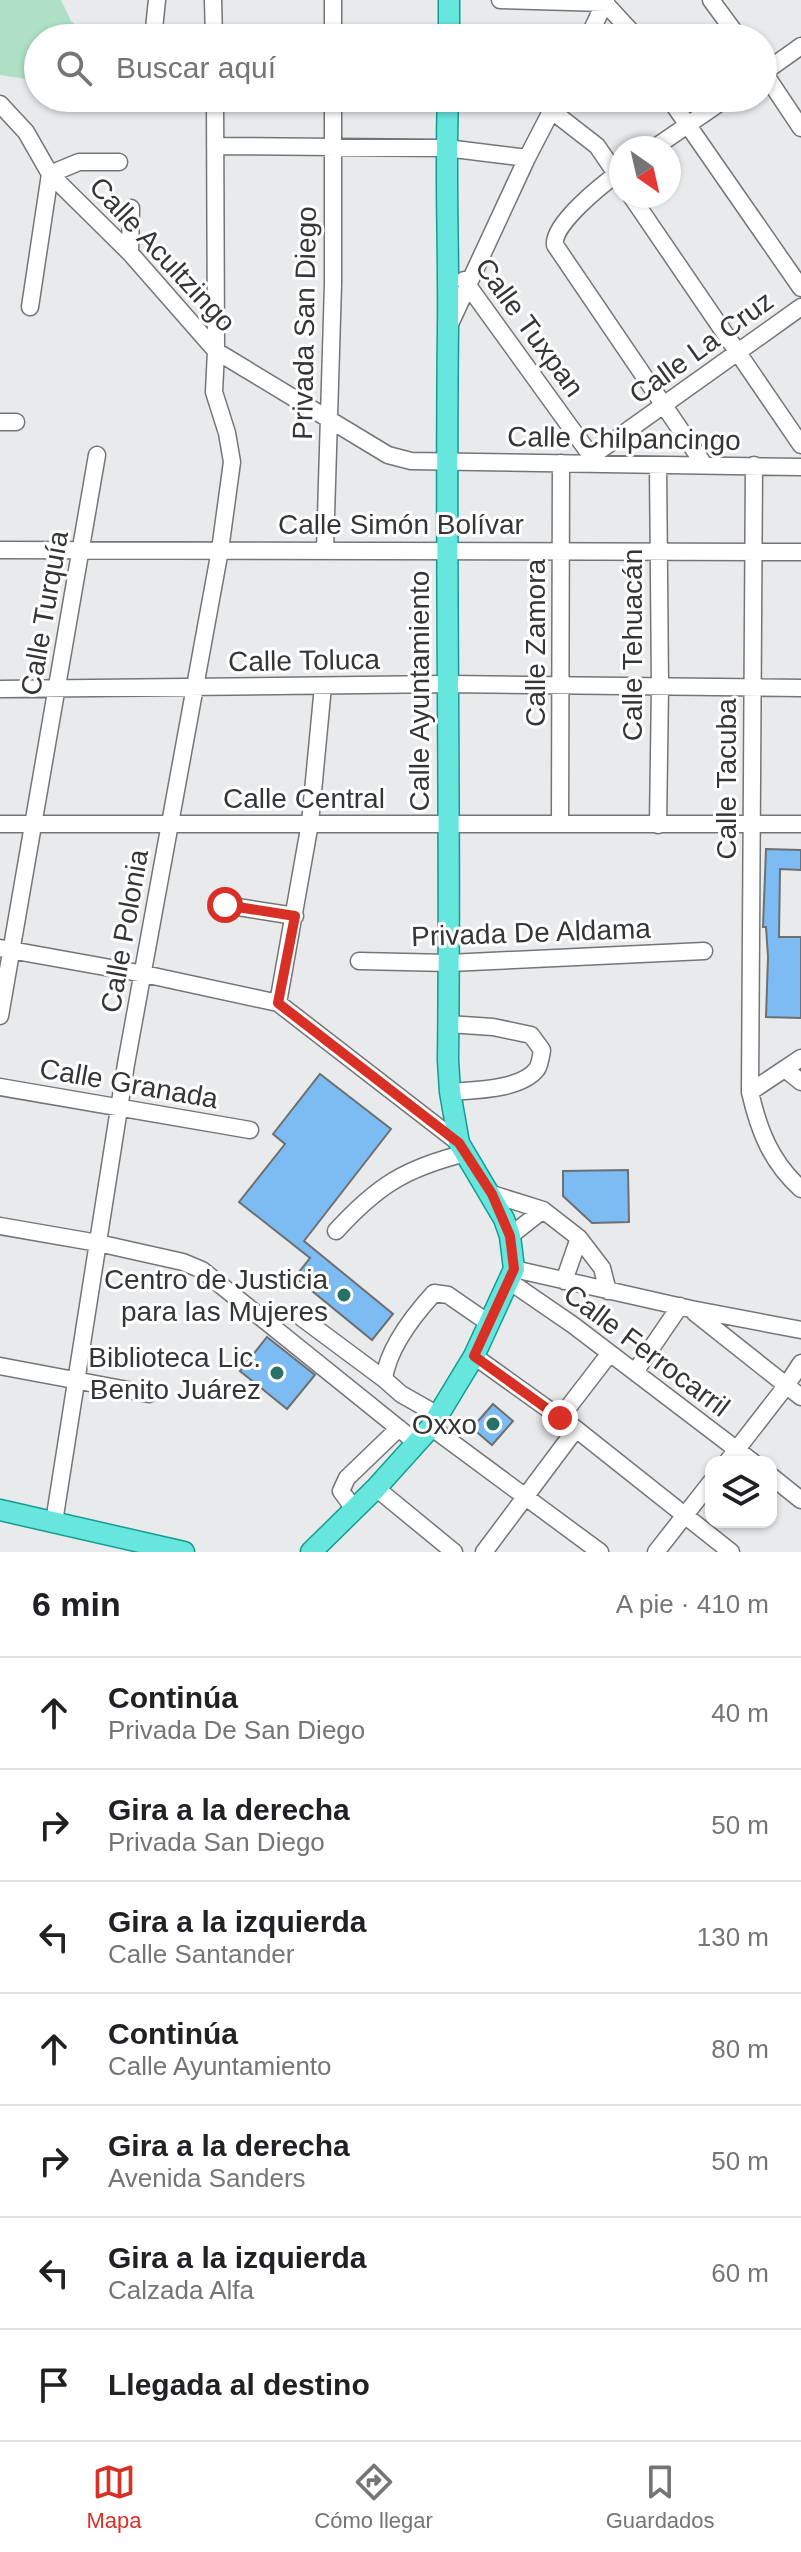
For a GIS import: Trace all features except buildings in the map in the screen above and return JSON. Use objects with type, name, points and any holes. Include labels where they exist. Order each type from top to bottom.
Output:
[{"type":"main road","points":[[449,0],[449,24]]},
{"type":"main road","name":"Calle Ayuntamiento","points":[[447,112],[450,1092],[463,1148],[492,1194],[510,1236],[512,1275]]},
{"type":"main road","points":[[311,1552],[376,1488],[434,1421],[474,1356],[512,1275]]},
{"type":"main road","points":[[0,1510],[156,1549],[184,1552]]},
{"type":"street","points":[[154,24],[157,0]]},
{"type":"street","points":[[213,0],[214,24]]},
{"type":"street","points":[[333,0],[333,24]]},
{"type":"street","points":[[500,0],[605,2],[625,24]]},
{"type":"street","points":[[711,0],[729,24]]},
{"type":"street","points":[[595,24],[605,2]]},
{"type":"street","points":[[777,62],[801,46]]},
{"type":"street","points":[[777,93],[801,128]]},
{"type":"street","name":"Calle Acultzingo","points":[[0,104],[26,132],[50,174],[130,253],[216,351],[388,455],[411,461],[446,461]]},
{"type":"street","name":"Calle Polonia","points":[[54,1522],[126,1064],[220,550],[232,462],[214,392],[215,112]]},
{"type":"street","name":"Privada San Diego","points":[[325,549],[333,284],[333,112]]},
{"type":"street","points":[[448,328],[551,112]]},
{"type":"street","points":[[562,112],[609,162]]},
{"type":"street","points":[[679,112],[801,288]]},
{"type":"street","points":[[672,136],[707,112]]},
{"type":"street","points":[[215,146],[446,148],[527,158]]},
{"type":"street","points":[[30,307],[50,174],[79,162],[119,162]]},
{"type":"street","points":[[609,183],[581,205],[556,234],[555,245],[703,463]]},
{"type":"street","points":[[130,253],[131,208]]},
{"type":"street","points":[[639,208],[801,445]]},
{"type":"street","name":"Calle Tuxpan","points":[[448,260],[595,460]]},
{"type":"street","name":"Calle La Cruz","points":[[595,460],[665,405],[801,307]]},
{"type":"street","name":"Calle Turquía","points":[[0,1016],[6,949],[58,689],[97,455]]},
{"type":"street","name":"Calle Chilpancingo","points":[[446,461],[561,463],[595,460],[658,465],[703,463],[801,467]]},
{"type":"street","name":"Calle Zamora","points":[[560,824],[561,463]]},
{"type":"street","name":"Calle Tehuacán","points":[[658,465],[658,825]]},
{"type":"street","name":"Calle Tacuba","points":[[754,465],[750,1092],[760,1133],[768,1148],[801,1189]]},
{"type":"street","name":"Calle Simón Bolívar","points":[[0,550],[801,552]]},
{"type":"street","name":"Calle Toluca","points":[[0,689],[448,684],[801,688]]},
{"type":"street","points":[[278,1003],[310,823],[323,686]]},
{"type":"street","name":"Calle Central","points":[[0,824],[801,824]]},
{"type":"street","points":[[225,905],[295,916]]},
{"type":"street","points":[[6,949],[278,1003],[463,1148],[401,1174],[361,1203],[336,1231]]},
{"type":"street","name":"Privada De Aldama","points":[[359,961],[449,963],[704,951]]},
{"type":"street","points":[[448,1024],[493,1027],[531,1035],[542,1050],[539,1067],[525,1079],[496,1088],[450,1092]]},
{"type":"street","points":[[750,1092],[801,1058]]},
{"type":"street","points":[[785,1069],[801,1082]]},
{"type":"street","name":"Calle Granada","points":[[0,1087],[250,1130]]},
{"type":"street","points":[[492,1194],[543,1210],[579,1238],[602,1268],[608,1291]]},
{"type":"street","points":[[510,1236],[543,1210]]},
{"type":"street","points":[[0,1226],[183,1262],[212,1277],[417,1443]]},
{"type":"street","points":[[564,1281],[579,1238]]},
{"type":"street","points":[[512,1275],[564,1281],[801,1330]]},
{"type":"street","name":"Calle Ferrocarril","points":[[512,1275],[635,1372],[732,1456]]},
{"type":"street","points":[[384,1379],[386,1363],[420,1308],[434,1293],[448,1295],[490,1324]]},
{"type":"street","points":[[635,1372],[686,1308]]},
{"type":"street","points":[[686,1308],[801,1397]]},
{"type":"street","points":[[302,1318],[384,1379],[527,1497],[600,1552]]},
{"type":"street","points":[[560,1418],[610,1353]]},
{"type":"street","points":[[474,1356],[576,1429],[731,1552]]},
{"type":"street","points":[[732,1456],[801,1363]]},
{"type":"street","points":[[0,1366],[149,1394]]},
{"type":"street","points":[[354,1509],[341,1491],[347,1478],[399,1428]]},
{"type":"street","points":[[484,1552],[576,1429]]},
{"type":"street","points":[[777,1481],[801,1500]]},
{"type":"street","points":[[376,1488],[454,1552]]},
{"type":"street","points":[[656,1552],[705,1490]]},
{"type":"green space","points":[[0,0],[61,0],[75,24],[24,24],[24,79],[0,75]]},
{"type":"place","name":"Centro de Justicia para las Mujeres","points":[[344,1295]]},
{"type":"place","name":"Biblioteca Lic. Benito Juárez","points":[[277,1373]]},
{"type":"place","name":"Oxxo","points":[[493,1424]]},
{"type":"route","points":[[225,905],[295,916],[278,1003],[459,1143],[492,1194],[504,1219],[510,1236],[514,1269],[474,1356],[560,1418]]}]
